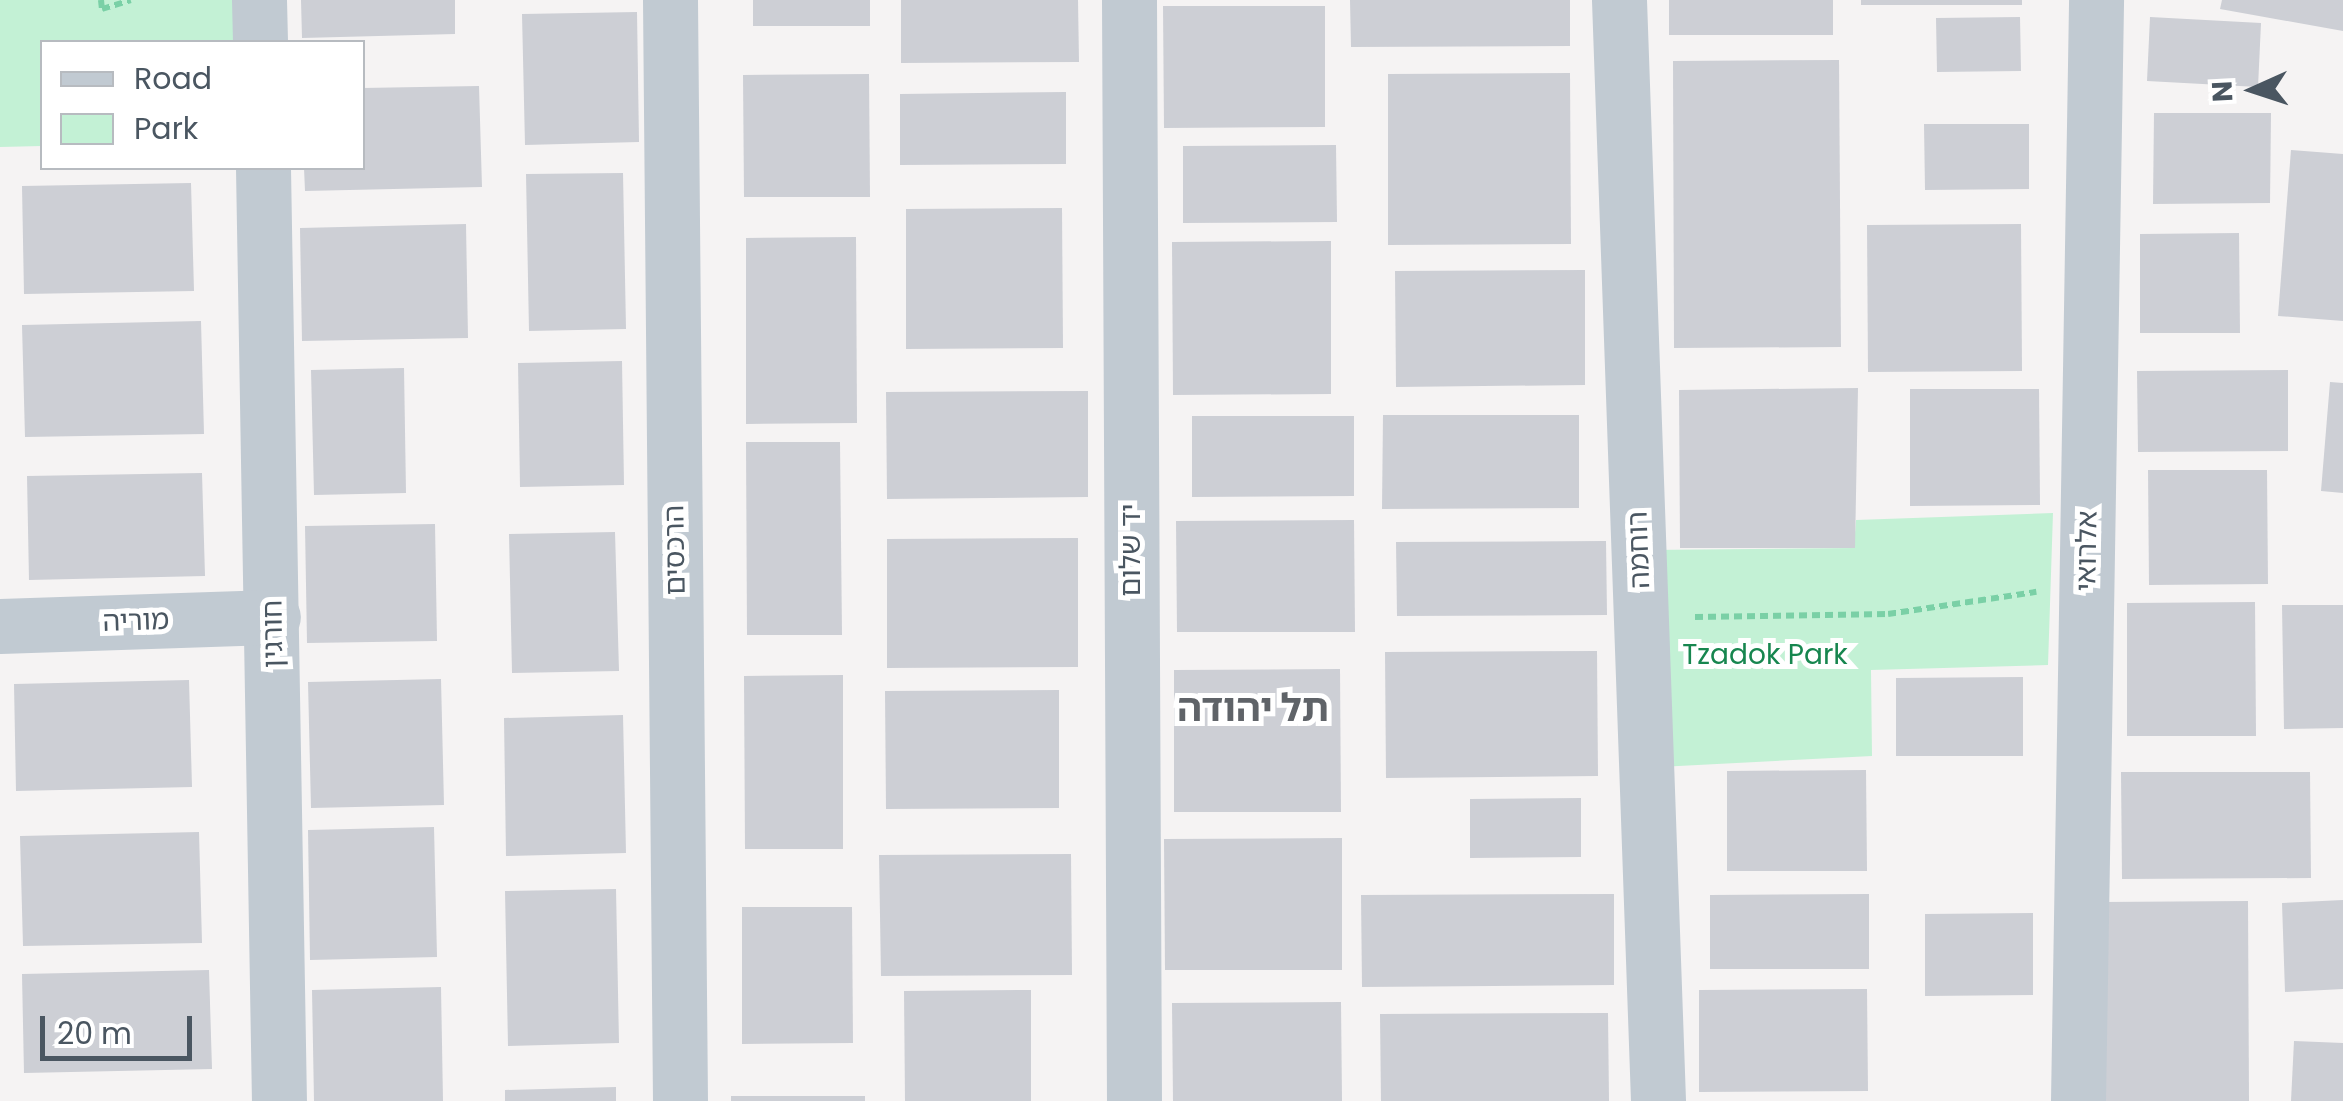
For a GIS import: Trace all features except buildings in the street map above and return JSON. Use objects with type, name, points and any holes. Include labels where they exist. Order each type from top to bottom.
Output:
[{"type":"street","points":[[259,0],[260,40]]},
{"type":"street","name":"הרכסים","points":[[670,0],[680,1101]]},
{"type":"street","name":"יד שלום","points":[[1129,0],[1134,1101]]},
{"type":"street","name":"רוחמה","points":[[1620,0],[1658,1101]]},
{"type":"street","name":"אלרואי","points":[[2078,1101],[2096,0]]},
{"type":"street","name":"חורגין","points":[[262,170],[279,1101]]},
{"type":"street","name":"מוריה","points":[[0,626],[273,617]]},
{"type":"path","points":[[101,0],[102,9],[131,0]]},
{"type":"path","points":[[1641,621],[1888,614],[2087,584]]},
{"type":"green space","points":[[0,0],[240,0],[241,40],[40,40],[40,146],[0,147]]},
{"type":"green space","name":"Tzadok Park","points":[[2053,513],[2048,665],[1871,670],[1872,756],[1659,767],[1648,550],[1854,548],[1856,520]]},
{"type":"district","name":"תל יהודה","points":[[1253,708]]}]
